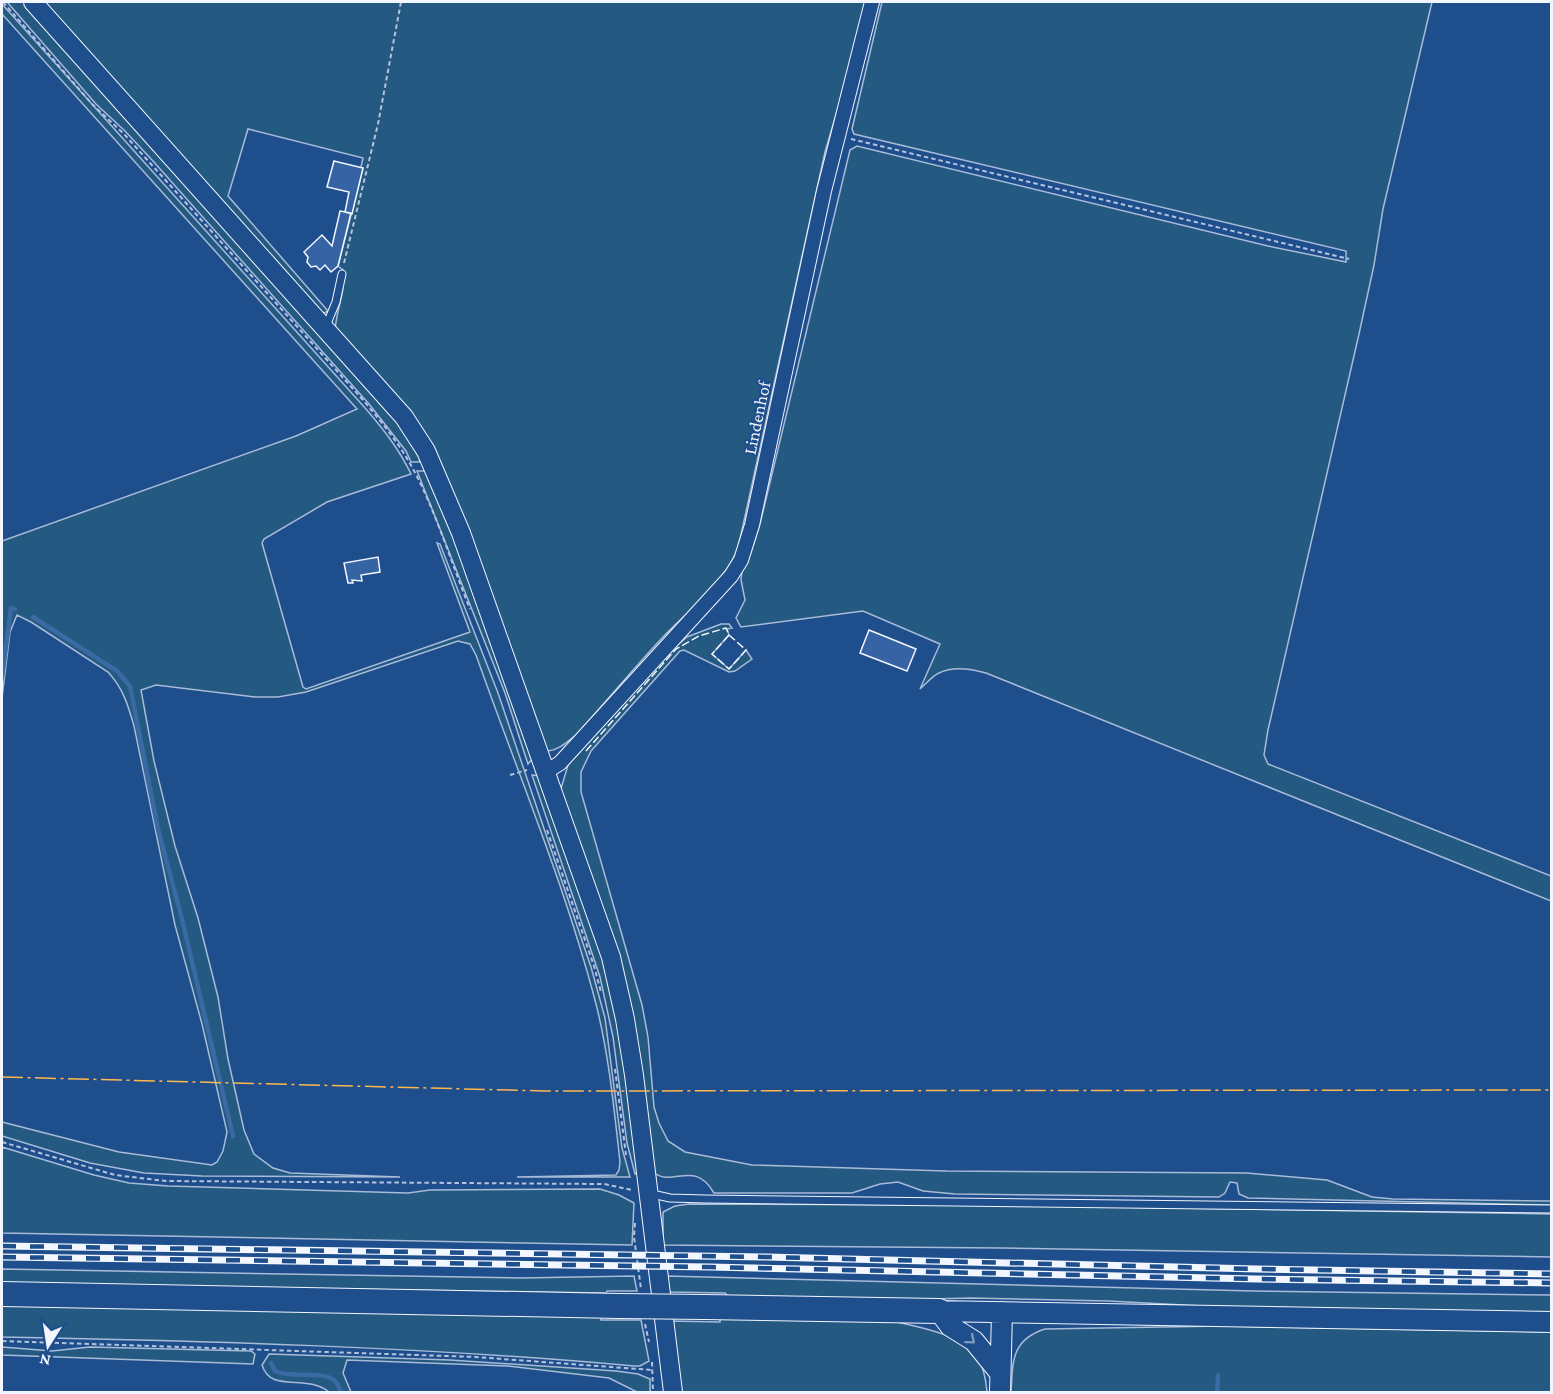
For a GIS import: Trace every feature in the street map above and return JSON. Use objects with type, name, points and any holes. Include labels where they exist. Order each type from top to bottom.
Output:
[{"type":"highway","points":[[2,1294],[939,1311]]},
{"type":"main road","points":[[33,2],[404,417],[426,451],[461,533],[603,933],[618,987],[630,1052],[639,1189],[661,1370],[673,1392]]},
{"type":"main road","points":[[939,1311],[1551,1322]]},
{"type":"main road","points":[[939,1311],[950,1326],[974,1341],[1000,1383]]},
{"type":"main road","points":[[1000,1383],[1002,1312]]},
{"type":"street","name":"Lindenhof","points":[[546,771],[554,768],[568,754],[731,576],[741,560],[752,525],[824,191],[873,2]]},
{"type":"lane","points":[[325,328],[336,302],[342,274]]},
{"type":"lane","points":[[639,1189],[670,1198],[705,1199],[1551,1209]]},
{"type":"path","points":[[3,2],[92,104],[124,134],[391,434],[418,479],[473,617]]},
{"type":"path","points":[[342,274],[378,124],[401,2]]},
{"type":"path","points":[[839,137],[1349,259]]},
{"type":"path","points":[[546,824],[601,993]]},
{"type":"path","points":[[614,1059],[627,1156]]},
{"type":"path","points":[[2,1142],[115,1175],[166,1181],[604,1184],[639,1189]]},
{"type":"path","points":[[635,1218],[634,1237],[641,1291]]},
{"type":"path","points":[[645,1324],[650,1343]]},
{"type":"path","points":[[2,1341],[475,1357],[661,1370]]},
{"type":"path","points":[[652,1361],[661,1370]]},
{"type":"path","points":[[653,1392],[661,1370]]},
{"type":"shaded area","points":[[7,2],[24,2],[397,420],[420,459],[419,462],[411,462],[406,451],[369,404],[153,161],[96,104]]},
{"type":"shaded area","points":[[41,2],[866,2],[851,64],[825,152],[738,548],[724,574],[662,638],[576,735],[563,745],[548,751],[543,745],[446,480],[335,331],[344,278],[343,270],[338,266],[363,168],[361,167],[363,158],[248,129],[228,196],[328,311],[320,315]]},
{"type":"shaded area","points":[[882,2],[1432,2],[1383,209],[1359,334],[1264,755],[1268,764],[1551,876],[1551,901],[986,673],[950,669],[934,676],[920,689],[940,644],[863,611],[741,627],[736,618],[745,600],[741,580],[742,569],[750,555],[760,524],[850,150],[857,146],[1268,246],[1346,262],[1346,251],[854,134],[852,129]]},
{"type":"shaded area","points":[[2,4],[366,409],[391,440],[411,474],[327,502],[264,539],[262,543],[303,687],[306,689],[470,632],[437,543],[440,544],[498,693],[591,967],[605,1018],[622,1148],[630,1177],[517,1177],[616,1175],[620,1162],[611,1082],[596,1004],[584,960],[555,872],[476,655],[470,644],[458,641],[306,692],[278,697],[255,697],[156,685],[141,690],[154,761],[175,846],[198,918],[218,997],[228,1059],[244,1130],[254,1154],[273,1168],[290,1173],[400,1177],[202,1176],[144,1173],[90,1163],[2,1136],[2,1122],[119,1152],[212,1165],[217,1162],[223,1151],[227,1132],[202,1024],[175,925],[134,726],[127,704],[118,684],[108,672],[17,615],[10,632],[2,698],[2,541],[296,436],[357,409],[2,14]]},
{"type":"shaded area","points":[[417,471],[427,471],[437,491],[533,758],[528,764],[505,693]]},
{"type":"shaded area","points":[[721,624],[729,624],[732,628],[727,629],[729,635],[712,654],[729,669],[746,650],[752,659],[735,671],[729,672],[684,650],[680,651],[591,751],[581,772],[581,792],[642,1005],[648,1037],[654,1107],[668,1141],[685,1152],[752,1165],[946,1171],[1247,1173],[1327,1180],[1372,1197],[1551,1201],[1551,1205],[1248,1198],[1239,1194],[1237,1183],[1230,1182],[1225,1193],[1219,1197],[955,1194],[923,1191],[898,1182],[880,1184],[852,1193],[714,1193],[706,1183],[692,1175],[669,1177],[654,1173],[645,1108],[560,792],[568,765],[669,652],[687,637]]},
{"type":"shaded area","points":[[532,775],[541,776],[601,949],[622,1044],[638,1171],[635,1174],[627,1143],[613,1037],[600,977]]},
{"type":"shaded area","points":[[2,1147],[94,1175],[129,1183],[168,1186],[408,1193],[430,1190],[600,1189],[634,1203],[632,1245],[2,1233]]},
{"type":"shaded area","points":[[689,1204],[980,1205],[1551,1214],[1551,1257],[663,1245],[663,1212],[675,1206]]},
{"type":"shaded area","points":[[2,1269],[520,1278],[634,1276],[637,1291],[607,1291],[606,1293],[2,1284]]},
{"type":"shaded area","points":[[666,1276],[1254,1291],[1551,1295],[1552,1313],[1203,1306],[970,1298],[889,1300],[729,1297],[725,1293],[667,1292]]},
{"type":"shaded area","points":[[2,1303],[600,1316],[601,1320],[641,1320],[649,1361],[640,1366],[634,1366],[476,1354],[318,1346],[2,1337]]},
{"type":"shaded area","points":[[720,1318],[888,1320],[923,1328],[949,1336],[970,1349],[981,1365],[987,1392],[680,1392],[670,1321],[720,1322]]},
{"type":"shaded area","points":[[1221,1326],[1551,1332],[1551,1392],[1011,1392],[1016,1353],[1026,1339],[1045,1329]]},
{"type":"shaded area","points":[[2,1347],[52,1351],[90,1347],[251,1351],[255,1354],[253,1364],[2,1355]]},
{"type":"shaded area","points":[[269,1354],[450,1360],[616,1371],[638,1374],[650,1379],[650,1392],[637,1392],[609,1378],[507,1366],[347,1360],[343,1373],[351,1392],[329,1392],[310,1384],[273,1379],[266,1374],[262,1365]]},
{"type":"building","points":[[334,161],[363,168],[352,214],[345,212],[349,192],[327,187]]},
{"type":"building","points":[[340,211],[351,213],[338,266],[331,272],[325,265],[320,270],[316,266],[311,267],[304,252],[322,235],[332,246]]},
{"type":"building","points":[[378,557],[380,572],[361,575],[362,581],[352,580],[353,583],[348,583],[344,563]]},
{"type":"building","points":[[869,630],[916,649],[907,671],[860,653]]},
{"type":"waterway","points":[[2,677],[11,608],[15,609]]},
{"type":"waterway","points":[[33,617],[117,671],[130,686],[158,829],[182,919],[233,1136]]},
{"type":"waterway","points":[[271,1363],[275,1371],[282,1373],[328,1377],[335,1381],[341,1392]]},
{"type":"waterway","points":[[1217,1392],[1218,1375]]},
{"type":"railway","points":[[2,1246],[767,1257],[1552,1274]]},
{"type":"railway","points":[[2,1257],[710,1267],[1552,1283]]},
{"type":"fence","points":[[586,751],[676,649],[699,636],[726,628],[729,635]]},
{"type":"fence","points":[[729,635],[746,650],[729,669],[712,654],[729,635]]},
{"type":"power","points":[[2,1077],[545,1091],[1552,1090]]}]
